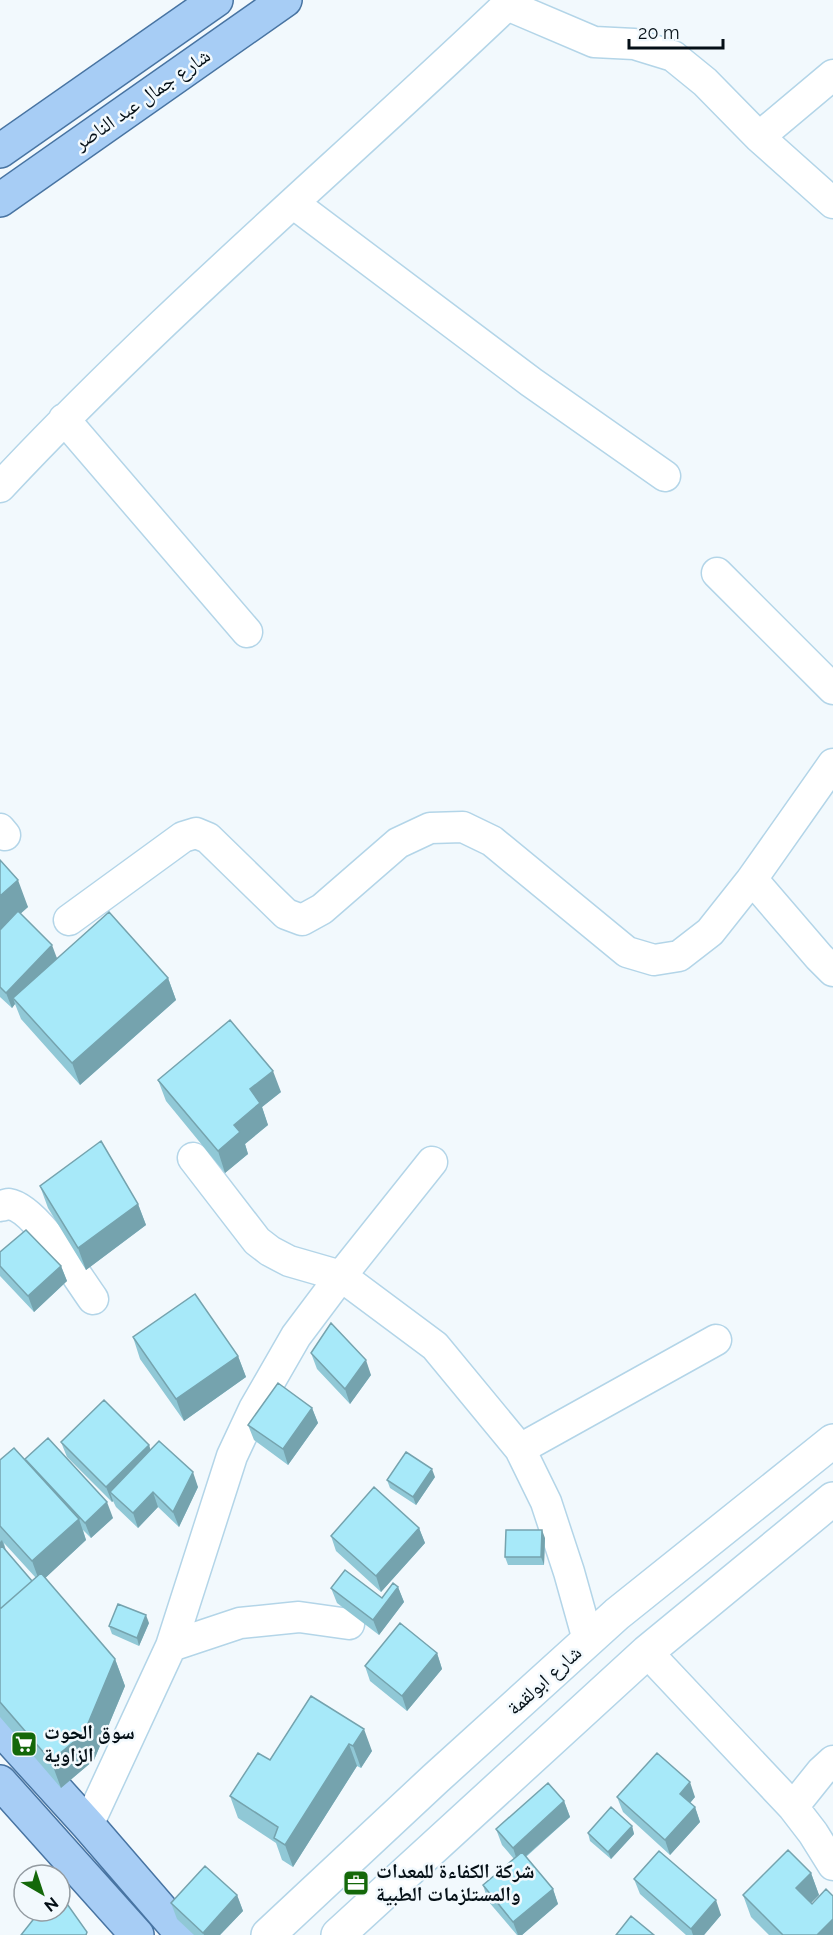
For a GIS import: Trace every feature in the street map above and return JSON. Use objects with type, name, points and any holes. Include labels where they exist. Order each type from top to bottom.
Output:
[{"type":"main road","name":"شارع جمال عبد الناصر","points":[[0,151],[216,0]]},
{"type":"main road","name":"شارع جمال عبد الناصر","points":[[0,200],[285,0]]},
{"type":"main road","points":[[0,1728],[88,1824],[183,1935]]},
{"type":"main road","points":[[0,1782],[137,1935]]},
{"type":"street","points":[[0,487],[64,418],[195,292],[422,86],[508,2],[594,42],[634,44],[673,57],[705,82],[759,137],[833,203]]},
{"type":"street","points":[[759,137],[833,75]]},
{"type":"street","points":[[293,203],[531,382],[665,476]]},
{"type":"street","points":[[64,418],[247,632]]},
{"type":"street","points":[[717,573],[833,689]]},
{"type":"street","points":[[69,920],[183,837],[196,833],[208,838],[286,914],[302,920],[322,909],[398,843],[430,828],[464,827],[492,841],[627,952],[654,960],[679,956],[710,932],[752,879],[833,764]]},
{"type":"street","points":[[752,879],[833,971]]},
{"type":"street","points":[[193,1158],[257,1242],[289,1261],[340,1276],[435,1346],[520,1449],[546,1502],[588,1640]]},
{"type":"street","points":[[88,1824],[171,1646],[232,1456],[254,1409],[296,1336],[340,1276],[432,1162]]},
{"type":"street","points":[[0,1206],[9,1204],[28,1213],[43,1229],[93,1299]]},
{"type":"street","points":[[520,1449],[716,1340]]},
{"type":"street","name":"شارع ابولقمة","points":[[268,1935],[617,1614],[833,1441]]},
{"type":"street","points":[[338,1935],[463,1818],[647,1652],[833,1499]]},
{"type":"street","points":[[171,1646],[240,1623],[299,1617],[350,1624]]},
{"type":"street","points":[[647,1652],[793,1807],[833,1865]]},
{"type":"street","points":[[793,1807],[821,1772],[833,1761]]},
{"type":"building","points":[[0,860],[18,880],[0,896]]},
{"type":"building","points":[[18,911],[52,945],[6,993],[0,987],[0,930]]},
{"type":"building","points":[[109,912],[168,978],[72,1063],[13,998]]},
{"type":"building","points":[[230,1020],[273,1071],[250,1089],[260,1103],[234,1125],[240,1132],[218,1151],[158,1080]]},
{"type":"building","points":[[101,1141],[138,1204],[78,1248],[40,1186]]},
{"type":"building","points":[[26,1230],[61,1266],[28,1296],[0,1266],[0,1252]]},
{"type":"building","points":[[195,1294],[238,1356],[176,1399],[133,1337]]},
{"type":"building","points":[[331,1323],[366,1360],[345,1389],[311,1353]]},
{"type":"building","points":[[278,1383],[312,1408],[283,1449],[248,1425]]},
{"type":"building","points":[[104,1400],[149,1445],[106,1487],[61,1442]]},
{"type":"building","points":[[48,1438],[107,1502],[85,1523],[25,1459]]},
{"type":"building","points":[[159,1441],[193,1472],[173,1512],[153,1492],[133,1513],[110,1492]]},
{"type":"building","points":[[14,1448],[79,1519],[32,1561],[0,1526],[0,1460]]},
{"type":"building","points":[[406,1452],[432,1469],[413,1497],[387,1480]]},
{"type":"building","points":[[374,1487],[419,1528],[376,1576],[331,1536]]},
{"type":"building","points":[[506,1530],[542,1530],[541,1557],[505,1557]]},
{"type":"building","points":[[2,1546],[32,1581],[0,1609],[0,1548]]},
{"type":"building","points":[[345,1570],[382,1598],[393,1583],[398,1587],[373,1620],[331,1588]]},
{"type":"building","points":[[41,1573],[115,1659],[84,1733],[51,1761],[0,1702],[0,1609]]},
{"type":"building","points":[[118,1604],[146,1615],[137,1638],[109,1626]]},
{"type":"building","points":[[400,1623],[437,1653],[402,1696],[365,1666]]},
{"type":"building","points":[[311,1696],[364,1729],[353,1746],[349,1744],[285,1845],[274,1838],[278,1827],[230,1796],[258,1753],[270,1760]]},
{"type":"building","points":[[657,1753],[690,1782],[680,1794],[695,1807],[665,1840],[617,1797]]},
{"type":"building","points":[[548,1783],[564,1801],[513,1848],[496,1829]]},
{"type":"building","points":[[611,1807],[632,1826],[608,1852],[588,1833]]},
{"type":"building","points":[[788,1850],[811,1873],[796,1888],[812,1904],[826,1889],[833,1896],[833,1919],[817,1935],[783,1935],[743,1895]]},
{"type":"building","points":[[659,1851],[716,1900],[691,1929],[634,1879]]},
{"type":"building","points":[[522,1852],[553,1889],[513,1922],[483,1885]]},
{"type":"building","points":[[205,1866],[237,1895],[203,1933],[171,1903]]},
{"type":"building","points":[[72,1911],[87,1932],[86,1935],[21,1935],[30,1923],[72,1923]]},
{"type":"building","points":[[631,1916],[654,1935],[616,1935]]},
{"type":"place","name":"سوق الحوت الزاوية","points":[[24,1744]]},
{"type":"place","name":"شركة الكفاءة للمعدات والمستلزمات الطبية","points":[[356,1883]]}]
